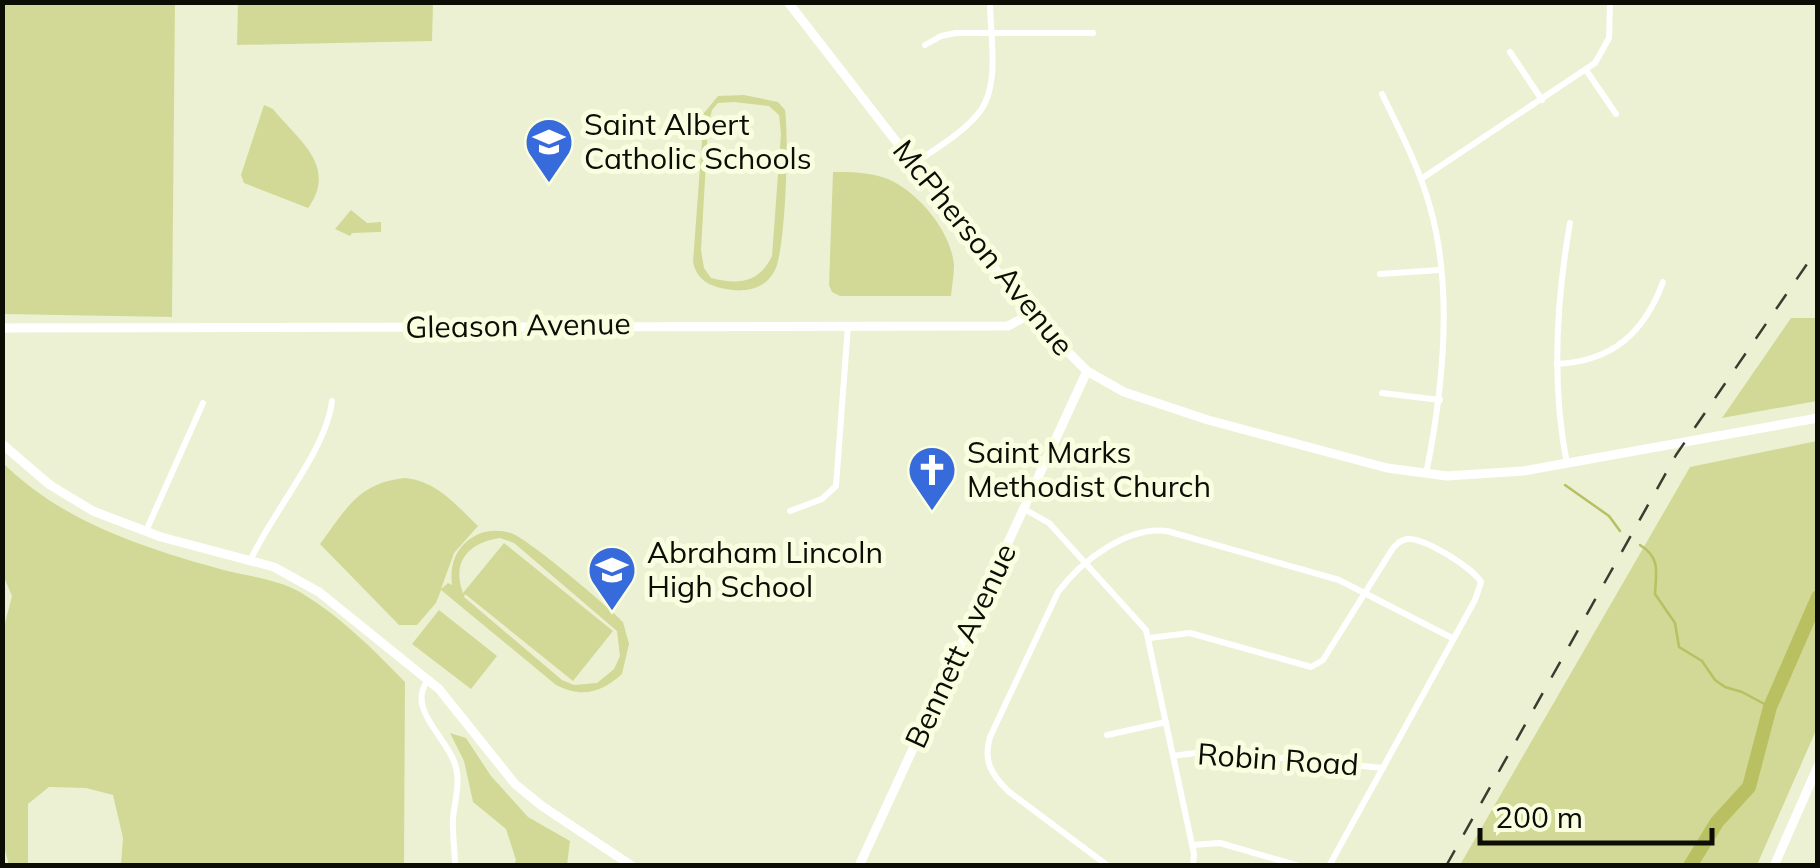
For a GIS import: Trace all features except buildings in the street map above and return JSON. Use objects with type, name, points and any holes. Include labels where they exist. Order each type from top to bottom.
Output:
[{"type":"main road","name":"McPherson Avenue","points":[[788,2],[1030,314],[1087,371],[1124,392],[1210,421],[1387,468],[1426,474],[1492,475],[1818,418]]},
{"type":"main road","name":"Gleason Avenue","points":[[2,328],[1008,326],[1030,314]]},
{"type":"main road","name":"Bennett Avenue","points":[[859,866],[1087,371]]},
{"type":"main road","points":[[2,444],[61,493],[93,511],[145,532],[250,559],[289,574],[319,592],[428,680],[453,705],[515,784],[620,862],[632,866]]},
{"type":"main road","points":[[1774,866],[1818,766]]},
{"type":"street","points":[[914,164],[971,121],[983,107],[990,85],[990,2]]},
{"type":"street","points":[[1421,179],[1586,70],[1609,38],[1610,2]]},
{"type":"street","points":[[925,44],[948,34],[1094,34]]},
{"type":"street","points":[[1510,52],[1542,100]]},
{"type":"street","points":[[1586,70],[1616,114]]},
{"type":"street","points":[[1382,94],[1421,179],[1432,217],[1440,270],[1440,400],[1426,474]]},
{"type":"street","points":[[1567,464],[1557,364],[1560,289],[1570,224]]},
{"type":"street","points":[[1380,274],[1440,270]]},
{"type":"street","points":[[1557,364],[1595,359],[1620,347],[1650,313],[1663,282]]},
{"type":"street","points":[[790,511],[822,499],[836,486],[848,324]]},
{"type":"street","points":[[1382,393],[1440,400]]},
{"type":"street","points":[[250,559],[320,439],[332,400]]},
{"type":"street","points":[[145,532],[203,403]]},
{"type":"street","points":[[1024,508],[1050,523],[1139,620],[1149,638],[1193,866]]},
{"type":"street","points":[[1108,866],[1008,791],[993,777],[987,757],[990,737],[1058,592],[1088,563],[1132,534],[1158,530],[1324,574],[1454,639]]},
{"type":"street","points":[[1149,638],[1190,633],[1311,667],[1323,660],[1400,541],[1413,539],[1474,570],[1481,582],[1480,590],[1328,866]]},
{"type":"street","points":[[428,680],[420,700],[430,724],[451,754],[458,779],[453,820],[455,866]]},
{"type":"street","points":[[1107,736],[1166,722]]},
{"type":"street","name":"Robin Road","points":[[1173,756],[1210,751],[1383,768]]},
{"type":"street","points":[[1192,845],[1220,843],[1299,866]]},
{"type":"green space","points":[[3,2],[175,3],[172,317],[3,314]]},
{"type":"green space","points":[[238,3],[433,3],[432,41],[237,45]]},
{"type":"green space","points":[[744,95],[778,102],[785,110],[786,193],[778,261],[765,282],[747,290],[709,284],[697,273],[693,262],[704,113],[718,96]],"holes":[[[718,103],[769,106],[779,115],[781,134],[772,256],[761,272],[747,280],[711,278],[704,268],[701,250],[712,110]]]},
{"type":"green space","points":[[264,105],[273,109],[312,155],[319,179],[308,208],[244,183],[241,175]]},
{"type":"green space","points":[[833,172],[888,179],[921,203],[940,226],[952,252],[951,296],[840,296],[832,292],[829,285]]},
{"type":"green space","points":[[351,210],[367,223],[381,222],[381,232],[350,236],[335,229]]},
{"type":"green space","points":[[1791,318],[1817,318],[1817,401],[1722,418]]},
{"type":"green space","points":[[1817,441],[1817,728],[1757,865],[1460,865],[1690,467]]},
{"type":"green space","points":[[2,462],[50,501],[104,529],[161,551],[300,592],[342,622],[405,682],[404,865],[121,865],[123,838],[113,795],[86,788],[49,787],[28,804],[28,865],[9,865],[2,839],[2,635],[12,596],[3,575]]},
{"type":"green space","points":[[406,478],[428,484],[478,526],[454,553],[441,589],[448,583],[452,585],[453,562],[466,542],[487,532],[511,533],[550,559],[623,622],[629,644],[622,674],[591,691],[556,685],[441,590],[436,603],[417,625],[399,625],[320,544],[355,499],[390,481]],"holes":[[[500,538],[514,543],[617,631],[620,656],[614,669],[597,683],[574,685],[562,680],[464,597],[465,594],[573,681],[613,631],[504,543],[463,593],[460,571],[472,549]]]},
{"type":"green space","points":[[439,610],[497,656],[471,689],[412,644]]},
{"type":"green space","points":[[450,733],[466,738],[491,776],[528,817],[570,841],[567,865],[514,865],[516,860],[506,829],[473,802],[464,761]]},
{"type":"waterway","points":[[1565,485],[1609,516],[1620,531]]},
{"type":"waterway","points":[[1640,545],[1654,560],[1655,594],[1675,623],[1679,647],[1702,661],[1725,687],[1770,707]]},
{"type":"waterway","points":[[1690,866],[1717,822],[1749,787],[1770,707],[1818,597]]},
{"type":"railway","points":[[1446,866],[1676,455],[1818,248]]},
{"type":"place","name":"Saint Albert Catholic Schools","points":[[549,184]]},
{"type":"place","name":"Saint Marks Methodist Church","points":[[932,512]]},
{"type":"place","name":"Abraham Lincoln High School","points":[[612,612]]}]
